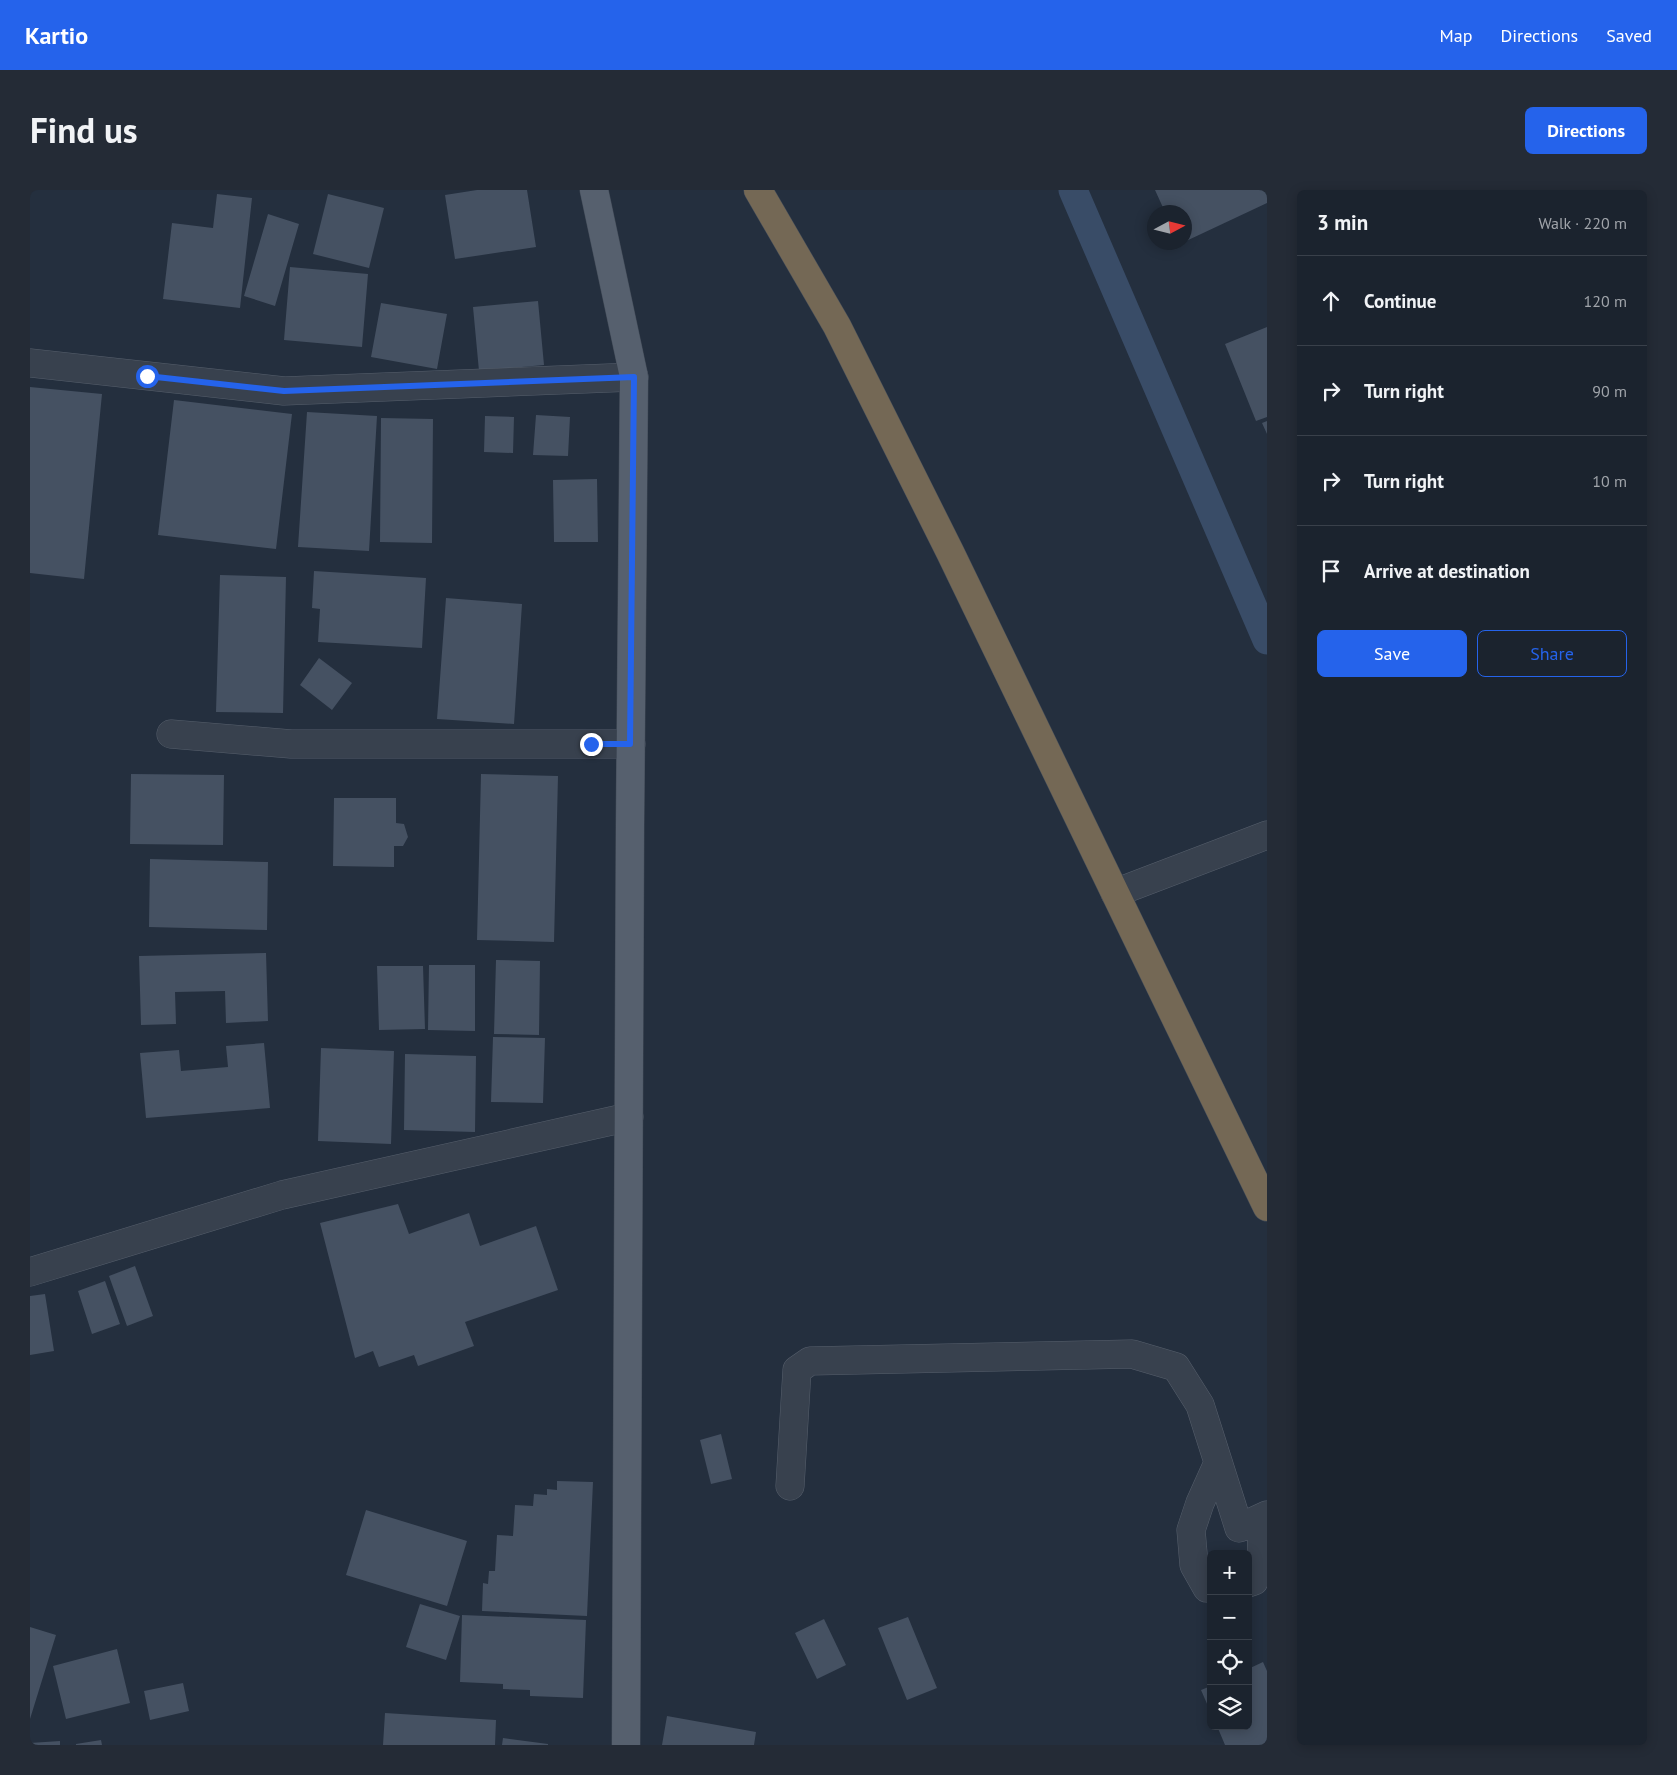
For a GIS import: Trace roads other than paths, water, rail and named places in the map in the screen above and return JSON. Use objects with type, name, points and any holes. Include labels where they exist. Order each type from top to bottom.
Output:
[{"type":"highway","points":[[758,190],[838,326],[1267,1207]]},
{"type":"main road","points":[[594,190],[634,377],[630,744],[626,1745]]},
{"type":"street","points":[[30,363],[284,391],[634,377]]},
{"type":"street","points":[[171,734],[291,744],[630,744]]},
{"type":"street","points":[[1115,893],[1267,835]]},
{"type":"street","points":[[30,1272],[282,1195],[629,1118]]},
{"type":"street","points":[[790,1486],[797,1370],[810,1361],[1132,1354],[1176,1367],[1200,1405],[1239,1528],[1264,1516],[1262,1559],[1252,1581]]},
{"type":"street","points":[[1207,1588],[1194,1565],[1191,1530],[1200,1503],[1218,1463]]},
{"type":"waterway","points":[[1073,190],[1267,640]]}]
